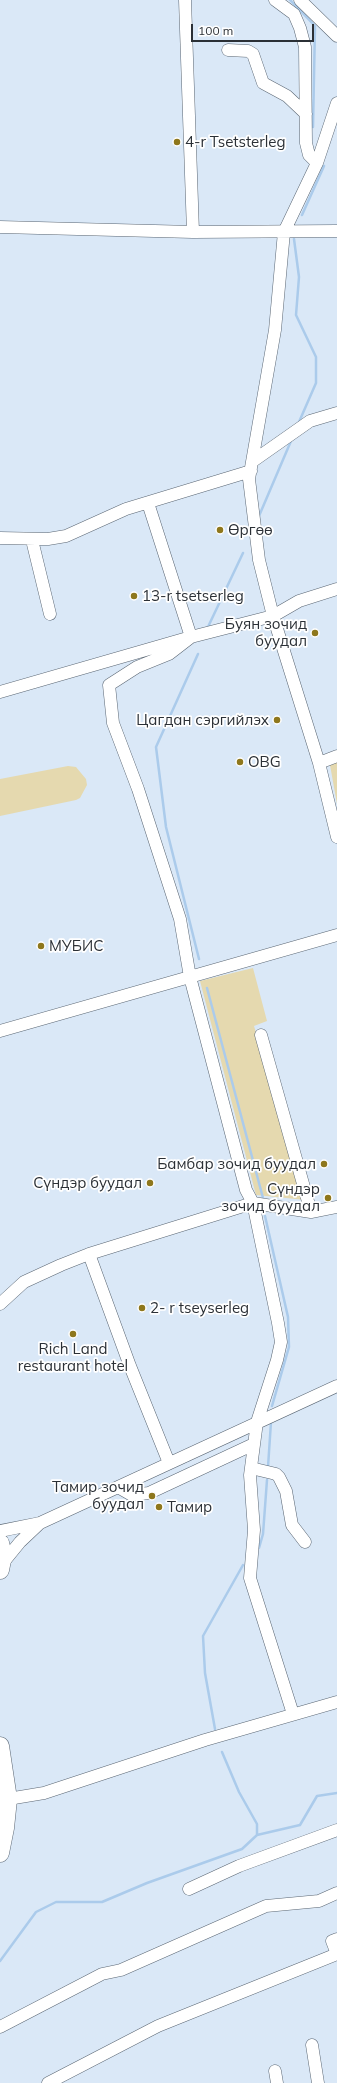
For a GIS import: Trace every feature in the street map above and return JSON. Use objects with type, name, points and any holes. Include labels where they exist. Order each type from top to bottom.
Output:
[{"type":"highway","points":[[0,1543],[3,1555],[1,1567]]},
{"type":"highway","points":[[0,1746],[8,1799],[5,1828],[0,1853]]},
{"type":"street","points":[[184,0],[193,232]]},
{"type":"street","points":[[275,0],[294,14],[300,28],[305,47],[306,142],[309,155],[317,163]]},
{"type":"street","points":[[303,1],[337,36]]},
{"type":"street","points":[[228,50],[248,51],[253,54],[263,83],[287,96],[306,114]]},
{"type":"street","points":[[337,103],[317,163],[284,232],[275,330],[249,479],[255,534],[273,616],[319,763],[337,837]]},
{"type":"street","points":[[0,228],[193,232],[337,231]]},
{"type":"street","points":[[0,538],[32,540],[66,536],[126,509],[148,503],[252,466],[310,422],[337,413]]},
{"type":"street","points":[[148,503],[191,637]]},
{"type":"street","points":[[32,540],[50,614]]},
{"type":"street","points":[[0,692],[191,637],[273,616],[299,601],[337,588]]},
{"type":"street","points":[[191,637],[169,654],[137,667],[108,685],[113,723],[138,789],[180,919],[190,977],[246,1190],[253,1203],[281,1342],[277,1360],[257,1422],[254,1444],[251,1468],[254,1530],[250,1578],[293,1714]]},
{"type":"street","points":[[319,763],[337,756]]},
{"type":"street","points":[[0,1031],[337,935]]},
{"type":"street","points":[[261,1035],[311,1212]]},
{"type":"street","points":[[0,1304],[24,1282],[39,1274],[89,1254],[253,1203],[311,1212],[337,1207]]},
{"type":"street","points":[[89,1254],[130,1366],[169,1463]]},
{"type":"street","points":[[0,1531],[40,1523],[337,1386]]},
{"type":"street","points":[[118,1487],[132,1495],[139,1496],[149,1493],[254,1444]]},
{"type":"street","points":[[251,1468],[276,1474],[279,1477],[286,1491],[292,1524],[305,1542]]},
{"type":"street","points":[[1,1567],[20,1542],[40,1523]]},
{"type":"street","points":[[8,1799],[44,1793],[205,1740],[337,1702]]},
{"type":"street","points":[[189,1889],[239,1866],[337,1830]]},
{"type":"street","points":[[0,2027],[102,1974],[121,1970],[266,1906],[319,1900],[337,1893]]},
{"type":"street","points":[[48,2083],[158,2026],[337,1954],[332,1941],[337,1939]]},
{"type":"street","points":[[312,2046],[318,2083]]},
{"type":"street","points":[[275,2071],[277,2083]]},
{"type":"shaded area","points":[[337,762],[337,804],[330,765]]},
{"type":"shaded area","points":[[68,766],[76,767],[86,779],[87,785],[80,798],[0,816],[0,779]]},
{"type":"shaded area","points":[[253,968],[267,1021],[254,1026],[306,1200],[256,1195],[200,981]]},
{"type":"waterway","points":[[290,0],[315,26],[313,127]]},
{"type":"waterway","points":[[302,215],[324,166]]},
{"type":"waterway","points":[[294,239],[299,277],[296,315],[316,357],[316,383],[299,422]]},
{"type":"waterway","points":[[259,516],[291,441]]},
{"type":"waterway","points":[[207,629],[243,553]]},
{"type":"waterway","points":[[198,654],[156,747],[166,827],[199,959]]},
{"type":"waterway","points":[[207,988],[263,1198]]},
{"type":"waterway","points":[[265,1216],[288,1317],[289,1347],[272,1406]]},
{"type":"waterway","points":[[268,1467],[271,1422]]},
{"type":"waterway","points":[[259,1548],[263,1534],[267,1480]]},
{"type":"waterway","points":[[215,1729],[205,1673],[203,1636],[243,1565]]},
{"type":"waterway","points":[[222,1752],[239,1792],[257,1824],[257,1835]]},
{"type":"waterway","points":[[0,1961],[36,1912],[56,1902],[102,1902],[147,1883],[242,1849],[257,1835],[300,1825],[317,1796],[337,1793]]},
{"type":"place","name":"4-r Tsetsterleg","points":[[177,142]]},
{"type":"place","name":"Өргөө","points":[[220,530]]},
{"type":"place","name":"13-r tsetserleg","points":[[134,596]]},
{"type":"place","name":"Буян зочид буудал","points":[[315,633]]},
{"type":"place","name":"Цагдан сэргийлэх","points":[[277,720]]},
{"type":"place","name":"OBG","points":[[240,762]]},
{"type":"place","name":"МУБИС","points":[[41,946]]},
{"type":"place","name":"Бамбар зочид буудал","points":[[324,1164]]},
{"type":"place","name":"Сүндэр буудал","points":[[150,1183]]},
{"type":"place","name":"Сүндэр зочид буудал","points":[[328,1198]]},
{"type":"place","name":"2- r tseyserleg","points":[[142,1308]]},
{"type":"place","name":"Rich Land restaurant hotel","points":[[73,1334]]},
{"type":"place","name":"Тамир зочид буудал","points":[[152,1496]]},
{"type":"place","name":"Тамир","points":[[159,1507]]}]
